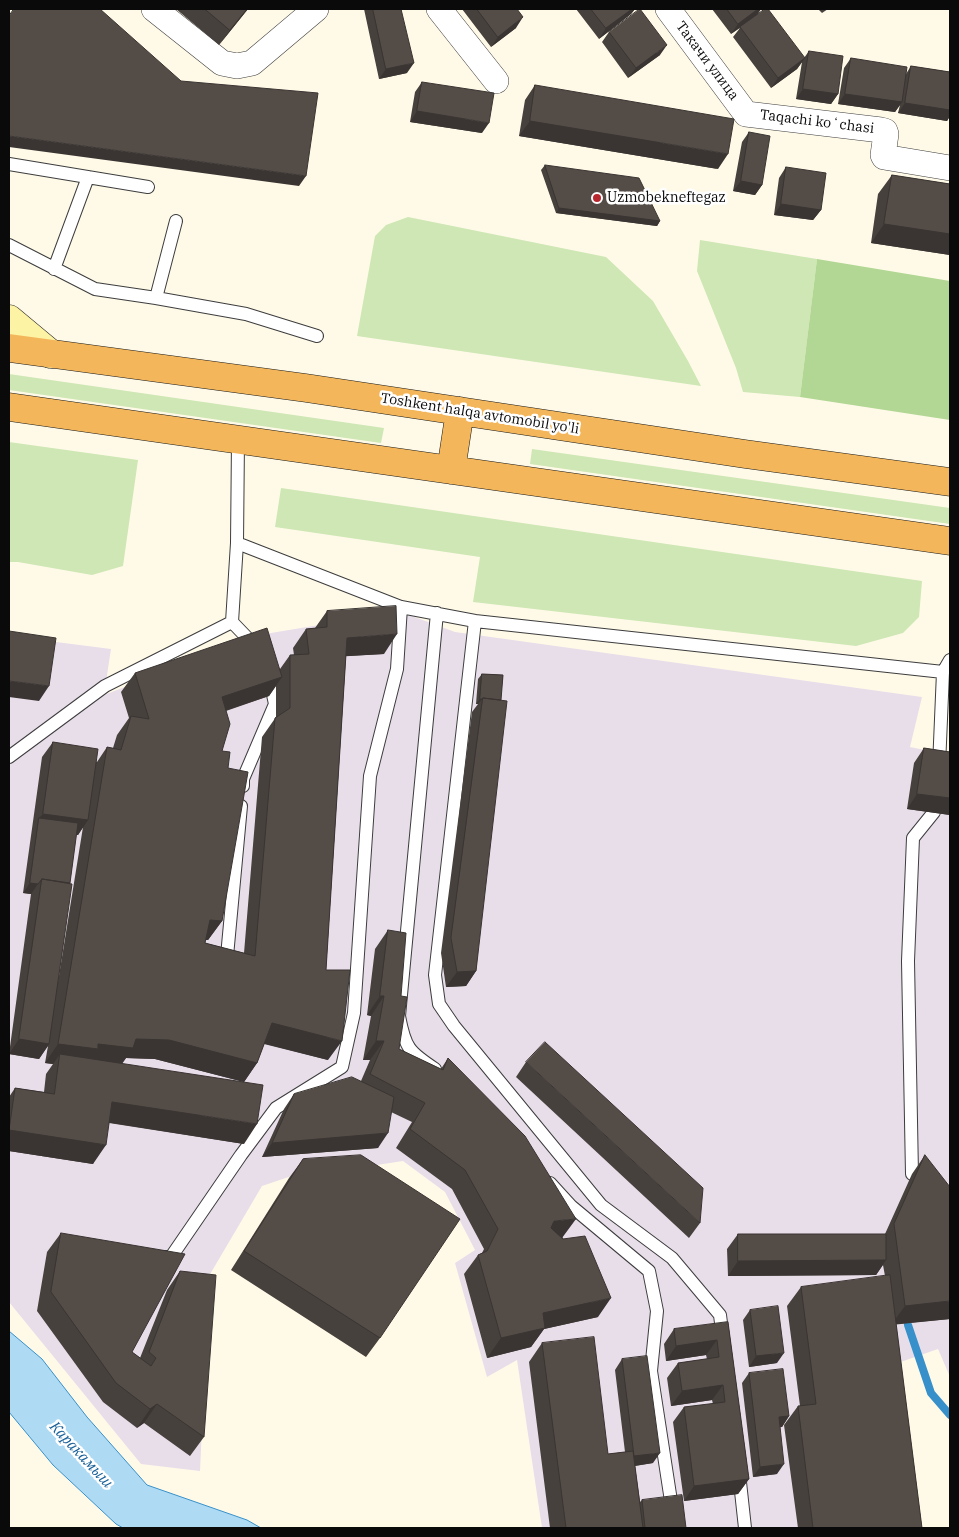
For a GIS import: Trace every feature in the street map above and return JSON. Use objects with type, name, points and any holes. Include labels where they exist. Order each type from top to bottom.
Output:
[{"type":"highway","name":"Toshkent halqa avtomobil yo'li","points":[[9,348],[306,388],[745,454],[950,482]]},
{"type":"highway","points":[[9,407],[950,541]]},
{"type":"highway","points":[[451,470],[460,411]]},
{"type":"main road","points":[[9,319],[51,354]]},
{"type":"street","points":[[154,9],[222,63],[237,66],[252,63],[316,9]]},
{"type":"street","points":[[439,9],[496,80]]},
{"type":"street","name":"Такачи улица","points":[[668,9],[746,114]]},
{"type":"street","name":"Taqachi koʻchasi","points":[[746,114],[885,131],[884,157],[950,168]]},
{"type":"lane","points":[[9,164],[148,187]]},
{"type":"lane","points":[[54,269],[88,177]]},
{"type":"lane","points":[[156,298],[176,221]]},
{"type":"lane","points":[[9,245],[95,289],[246,314],[317,336]]},
{"type":"lane","points":[[227,956],[244,779],[275,704],[265,661],[232,622],[237,543],[238,440]]},
{"type":"lane","points":[[237,543],[401,607],[475,621],[942,672]]},
{"type":"lane","points":[[152,1256],[172,1257],[241,1155],[276,1108],[342,1067],[354,1013],[370,776],[398,669],[401,607]]},
{"type":"lane","points":[[437,613],[399,1016],[403,1039],[413,1054],[446,1076]]},
{"type":"lane","points":[[475,621],[435,976],[439,1004],[454,1026],[601,1205],[672,1258],[720,1315],[725,1354]]},
{"type":"lane","points":[[9,757],[105,686],[232,622]]},
{"type":"lane","points":[[939,766],[942,672],[950,660]]},
{"type":"lane","points":[[912,1174],[908,960],[913,838],[934,812]]},
{"type":"lane","points":[[539,1170],[571,1206],[649,1271],[657,1312],[651,1371],[671,1501]]},
{"type":"lane","points":[[737,1460],[745,1528]]},
{"type":"shaded area","points":[[385,614],[412,616],[455,632],[922,697],[910,747],[950,755],[950,1377],[938,1349],[892,1365],[914,1528],[542,1528],[517,1360],[487,1377],[455,1263],[475,1250],[445,1192],[403,1161],[377,1165],[345,1158],[262,1186],[209,1276],[200,1471],[141,1464],[9,1302],[9,636],[111,649],[104,695],[259,635]]},
{"type":"green space","points":[[408,217],[606,257],[653,301],[701,386],[357,336],[375,236],[386,225]]},
{"type":"green space","points":[[700,240],[817,259],[800,397],[743,392],[736,368],[697,271]]},
{"type":"green space","points":[[817,259],[950,281],[950,420],[800,397]]},
{"type":"green space","points":[[9,374],[384,428],[381,443],[9,390]]},
{"type":"green space","points":[[9,442],[138,460],[123,566],[92,575],[9,562]]},
{"type":"green space","points":[[532,449],[950,508],[950,524],[530,464]]},
{"type":"green space","points":[[281,488],[922,581],[919,617],[903,633],[856,646],[473,602],[480,557],[275,527]]},
{"type":"water","name":"Каракамыш","points":[[9,1331],[42,1359],[87,1417],[147,1485],[247,1520],[261,1528],[123,1528],[116,1524],[53,1465],[9,1412]]},
{"type":"building","points":[[14,9],[100,9],[181,81],[318,93],[306,176],[9,136],[9,16]]},
{"type":"building","points":[[205,9],[247,9],[230,30]]},
{"type":"building","points":[[373,9],[401,9],[414,63],[386,69]]},
{"type":"building","points":[[477,9],[517,9],[523,17],[498,37]]},
{"type":"building","points":[[591,9],[632,9],[606,28]]},
{"type":"building","points":[[640,9],[667,45],[636,68],[609,32]]},
{"type":"building","points":[[727,9],[758,9],[738,24]]},
{"type":"building","points":[[765,9],[768,9],[805,58],[778,78],[740,27]]},
{"type":"building","points":[[809,51],[843,56],[838,94],[803,89]]},
{"type":"building","points":[[851,58],[907,67],[902,102],[845,94]]},
{"type":"building","points":[[911,66],[950,72],[950,110],[905,103]]},
{"type":"building","points":[[422,82],[494,93],[489,123],[417,111]]},
{"type":"building","points":[[535,85],[734,119],[728,154],[530,121]]},
{"type":"building","points":[[749,132],[770,136],[762,185],[741,181]]},
{"type":"building","name":"Uzmobekneftegaz","points":[[545,165],[639,178],[660,221],[559,208]]},
{"type":"building","points":[[786,167],[826,173],[821,210],[781,204]]},
{"type":"building","points":[[892,175],[950,184],[950,234],[884,224]]},
{"type":"building","points":[[396,606],[397,634],[347,638],[326,970],[350,970],[342,1041],[272,1023],[257,1063],[169,1040],[136,1039],[133,1048],[98,1044],[98,1049],[58,1044],[107,747],[121,750],[131,716],[149,719],[135,673],[267,628],[282,677],[222,697],[230,724],[222,751],[230,752],[228,768],[248,772],[222,921],[210,920],[205,943],[255,956],[275,718],[290,708],[290,655],[309,654],[306,629],[327,627],[327,611]]},
{"type":"building","points":[[9,631],[56,638],[49,686],[9,681]]},
{"type":"building","points":[[482,674],[503,675],[501,700],[480,699]]},
{"type":"building","points":[[483,698],[507,701],[476,971],[457,972],[451,938]]},
{"type":"building","points":[[53,742],[98,749],[88,820],[43,814]]},
{"type":"building","points":[[924,748],[950,752],[950,798],[917,794]]},
{"type":"building","points":[[39,818],[78,823],[70,883],[42,879],[38,884],[30,883]]},
{"type":"building","points":[[42,879],[72,884],[49,1044],[19,1039]]},
{"type":"building","points":[[388,930],[406,933],[401,996],[407,997],[399,1049],[443,1070],[448,1058],[525,1136],[576,1219],[554,1221],[551,1228],[563,1239],[585,1236],[611,1298],[543,1313],[545,1328],[501,1338],[478,1255],[487,1251],[498,1229],[465,1170],[410,1129],[425,1103],[370,1074],[384,1041],[376,1041],[384,996],[380,996]]},
{"type":"building","points":[[545,1042],[703,1188],[700,1223],[526,1062]]},
{"type":"building","points":[[60,1054],[263,1085],[257,1124],[112,1102],[106,1145],[9,1130],[15,1088],[54,1094]]},
{"type":"building","points":[[352,1077],[394,1097],[388,1133],[272,1143],[294,1094]]},
{"type":"building","points":[[361,1155],[460,1219],[380,1338],[244,1251],[303,1159]]},
{"type":"building","points":[[925,1155],[950,1187],[950,1301],[905,1306],[894,1224]]},
{"type":"building","points":[[61,1233],[185,1254],[132,1352],[151,1366],[156,1358],[149,1352],[180,1271],[216,1275],[204,1437],[157,1404],[150,1409],[116,1383],[51,1292]]},
{"type":"building","points":[[738,1234],[886,1234],[886,1260],[738,1261]]},
{"type":"building","points":[[890,1275],[922,1528],[813,1528],[798,1406],[816,1404],[801,1287]]},
{"type":"building","points":[[778,1306],[784,1353],[756,1356],[750,1310]]},
{"type":"building","points":[[728,1322],[749,1479],[694,1486],[684,1407],[725,1402],[723,1385],[682,1391],[678,1363],[719,1357],[717,1340],[676,1346],[674,1329]]},
{"type":"building","points":[[594,1337],[608,1454],[633,1451],[643,1528],[566,1528],[542,1343]]},
{"type":"building","points":[[647,1356],[660,1453],[634,1456],[622,1359]]},
{"type":"building","points":[[783,1369],[789,1416],[779,1417],[784,1464],[760,1467],[749,1373]]},
{"type":"building","points":[[682,1495],[686,1528],[645,1528],[642,1500]]},
{"type":"waterway","points":[[908,1325],[931,1393],[950,1415]]},
{"type":"place","name":"Uzmobekneftegaz","points":[[597,198]]}]
